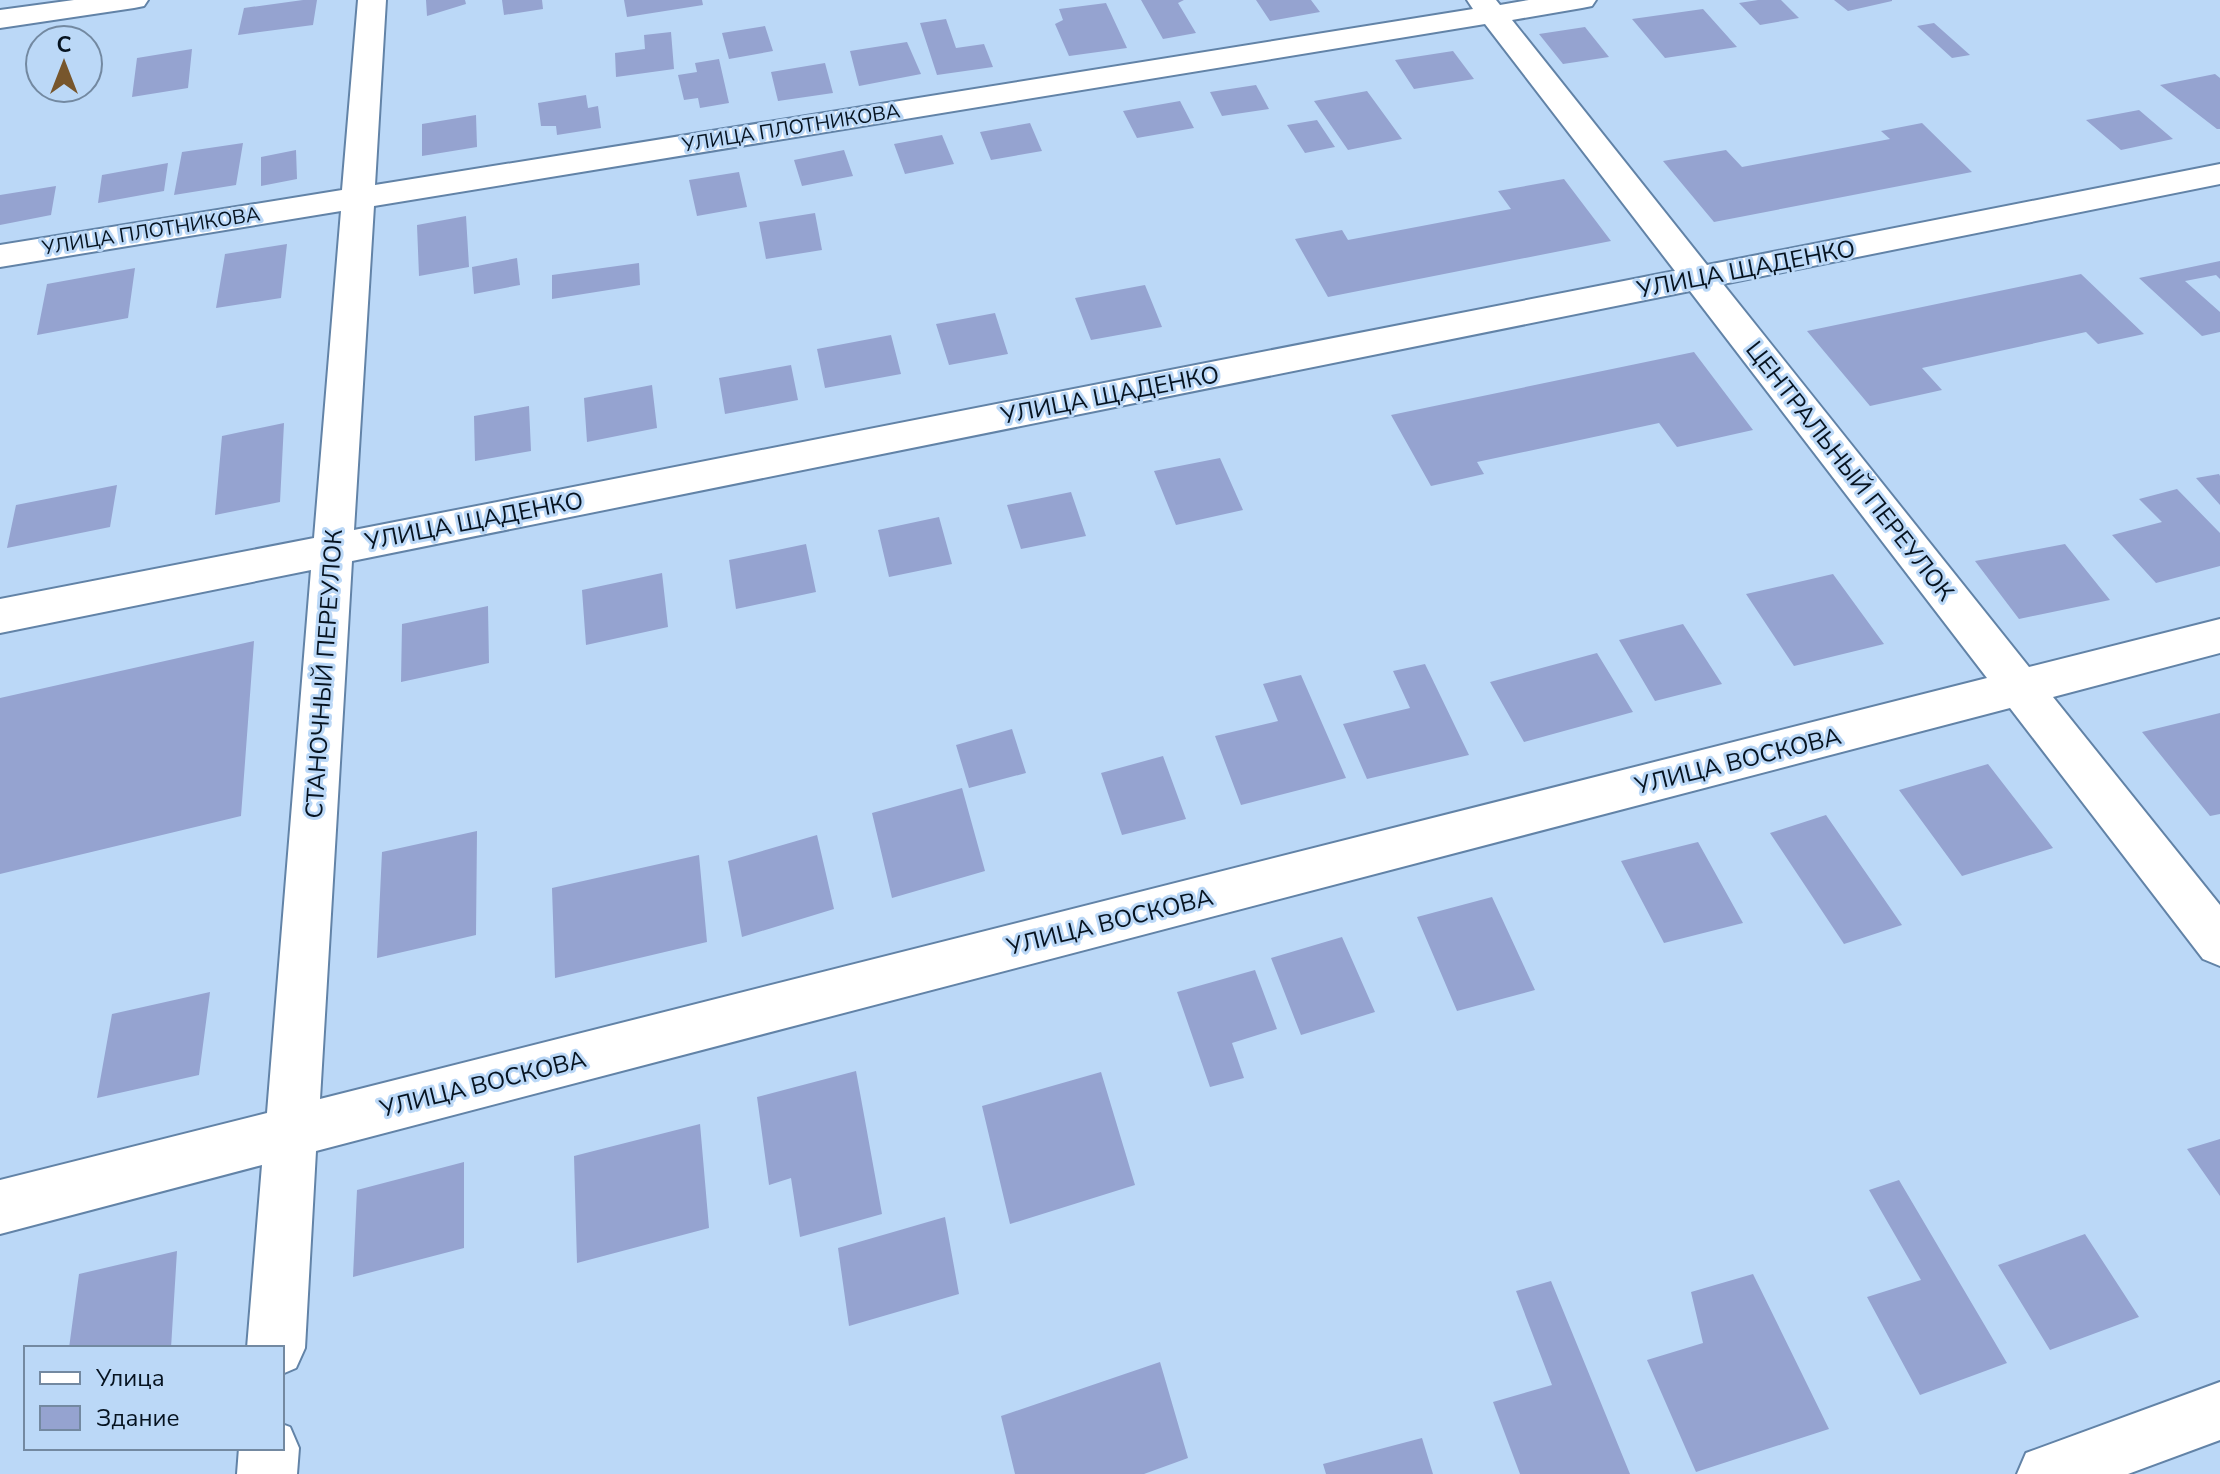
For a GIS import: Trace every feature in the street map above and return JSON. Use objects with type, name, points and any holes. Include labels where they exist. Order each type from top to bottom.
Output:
[{"type":"street","points":[[0,19],[134,0]]},
{"type":"street","name":"СТАНОЧНЫЙ ПЕРЕУЛОК","points":[[276,1346],[372,0]]},
{"type":"street","name":"УЛИЦА ПЛОТНИКОВА","points":[[0,256],[1486,7],[1582,0]]},
{"type":"street","name":"ЦЕНТРАЛЬНЫЙ ПЕРЕУЛОК","points":[[1486,7],[2220,943]]},
{"type":"street","name":"УЛИЦА ЩАДЕНКО","points":[[0,616],[2220,174]]},
{"type":"street","name":"УЛИЦА ВОСКОВА","points":[[0,1207],[2220,636]]},
{"type":"street","points":[[2047,1474],[2220,1411]]},
{"type":"street","points":[[267,1474],[269,1450]]},
{"type":"building","points":[[317,0],[313,25],[238,35],[244,8]]},
{"type":"building","points":[[426,0],[465,0],[466,4],[427,16]]},
{"type":"building","points":[[502,0],[542,0],[543,9],[504,15]]},
{"type":"building","points":[[624,0],[702,0],[703,5],[627,17]]},
{"type":"building","points":[[1141,0],[1184,0],[1178,3],[1196,33],[1163,39]]},
{"type":"building","points":[[1256,0],[1311,0],[1320,12],[1270,21]]},
{"type":"building","points":[[1781,0],[1799,18],[1760,25],[1739,3]]},
{"type":"building","points":[[1834,0],[1892,0],[1892,1],[1848,11]]},
{"type":"building","points":[[1106,3],[1127,48],[1069,56],[1055,24],[1063,20],[1059,9]]},
{"type":"building","points":[[1703,9],[1737,47],[1665,58],[1632,19]]},
{"type":"building","points":[[946,19],[956,48],[984,44],[993,67],[937,75],[920,23]]},
{"type":"building","points":[[1934,23],[1970,55],[1952,58],[1917,26]]},
{"type":"building","points":[[765,26],[773,51],[729,59],[722,33]]},
{"type":"building","points":[[1585,27],[1609,57],[1563,64],[1539,34]]},
{"type":"building","points":[[671,32],[674,69],[616,77],[615,53],[645,49],[644,35]]},
{"type":"building","points":[[907,42],[921,74],[859,86],[850,51]]},
{"type":"building","points":[[192,49],[188,88],[132,97],[137,58]]},
{"type":"building","points":[[1453,51],[1474,79],[1414,89],[1395,60]]},
{"type":"building","points":[[719,59],[729,103],[700,108],[698,98],[684,100],[678,75],[697,72],[695,63]]},
{"type":"building","points":[[825,63],[833,93],[778,101],[771,72]]},
{"type":"building","points":[[2215,74],[2220,78],[2220,129],[2160,85]]},
{"type":"building","points":[[1256,85],[1269,109],[1222,116],[1210,92]]},
{"type":"building","points":[[1367,91],[1402,139],[1348,150],[1314,101]]},
{"type":"building","points":[[586,95],[588,108],[598,106],[601,128],[557,135],[556,126],[541,126],[538,103]]},
{"type":"building","points":[[1180,101],[1194,128],[1137,138],[1123,111]]},
{"type":"building","points":[[2139,110],[2173,139],[2121,150],[2086,120]]},
{"type":"building","points":[[476,115],[477,147],[422,156],[422,124]]},
{"type":"building","points":[[1317,120],[1335,147],[1305,153],[1287,125]]},
{"type":"building","points":[[1030,123],[1042,151],[991,160],[980,132]]},
{"type":"building","points":[[1922,123],[1972,172],[1714,222],[1663,161],[1726,150],[1742,167],[1890,139],[1881,131]]},
{"type":"building","points":[[942,135],[954,164],[905,174],[894,144]]},
{"type":"building","points":[[243,143],[236,185],[174,195],[182,152]]},
{"type":"building","points":[[296,150],[297,179],[261,186],[261,157]]},
{"type":"building","points":[[844,150],[853,176],[802,186],[794,160]]},
{"type":"building","points":[[168,163],[164,191],[98,203],[102,175]]},
{"type":"building","points":[[739,172],[747,207],[697,216],[689,180]]},
{"type":"building","points":[[1564,179],[1611,241],[1328,297],[1295,239],[1342,230],[1348,240],[1511,209],[1498,191]]},
{"type":"building","points":[[56,186],[51,215],[0,225],[0,195]]},
{"type":"building","points":[[815,213],[822,250],[766,259],[759,222]]},
{"type":"building","points":[[466,216],[469,267],[419,276],[417,225]]},
{"type":"building","points":[[287,244],[281,298],[216,308],[225,254]]},
{"type":"building","points":[[517,258],[520,285],[474,294],[472,267]]},
{"type":"building","points":[[2220,261],[2220,279],[2216,275],[2185,281],[2220,312],[2220,332],[2202,336],[2139,278]]},
{"type":"building","points":[[639,263],[640,285],[552,299],[552,275]]},
{"type":"building","points":[[135,268],[128,318],[37,335],[47,284]]},
{"type":"building","points":[[2081,274],[2144,334],[2098,344],[2086,332],[1922,368],[1942,390],[1870,406],[1807,331]]},
{"type":"building","points":[[1145,285],[1162,327],[1091,340],[1075,298]]},
{"type":"building","points":[[995,313],[1008,354],[949,365],[936,324]]},
{"type":"building","points":[[891,335],[901,374],[825,388],[817,349]]},
{"type":"building","points":[[1694,352],[1753,430],[1677,447],[1659,423],[1477,462],[1484,474],[1431,486],[1391,415]]},
{"type":"building","points":[[791,365],[798,400],[725,414],[719,378]]},
{"type":"building","points":[[652,385],[657,428],[587,442],[584,398]]},
{"type":"building","points":[[529,406],[531,451],[475,461],[474,416]]},
{"type":"building","points":[[284,423],[280,502],[215,515],[222,436]]},
{"type":"building","points":[[1220,458],[1243,510],[1176,525],[1154,471]]},
{"type":"building","points":[[2220,476],[2220,505],[2196,478]]},
{"type":"building","points":[[117,485],[110,527],[7,548],[16,505]]},
{"type":"building","points":[[2177,489],[2220,533],[2220,566],[2156,583],[2112,535],[2162,522],[2139,499]]},
{"type":"building","points":[[1071,492],[1086,536],[1021,549],[1007,505]]},
{"type":"building","points":[[939,517],[952,564],[889,577],[878,530]]},
{"type":"building","points":[[806,544],[816,592],[736,609],[729,560]]},
{"type":"building","points":[[2065,544],[2110,600],[2019,619],[1975,561]]},
{"type":"building","points":[[662,573],[668,627],[586,645],[582,590]]},
{"type":"building","points":[[1833,574],[1884,644],[1794,666],[1746,594]]},
{"type":"building","points":[[488,606],[489,663],[401,682],[402,624]]},
{"type":"building","points":[[1683,624],[1722,684],[1655,701],[1619,640]]},
{"type":"building","points":[[254,641],[241,816],[0,874],[0,698]]},
{"type":"building","points":[[1597,653],[1633,712],[1524,742],[1490,682]]},
{"type":"building","points":[[1425,664],[1469,755],[1367,779],[1343,724],[1410,708],[1393,671]]},
{"type":"building","points":[[1301,675],[1346,778],[1241,805],[1215,736],[1278,721],[1263,684]]},
{"type":"building","points":[[2220,713],[2220,814],[2210,816],[2142,732]]},
{"type":"building","points":[[1012,729],[1026,773],[969,788],[956,745]]},
{"type":"building","points":[[1163,756],[1186,819],[1122,835],[1101,773]]},
{"type":"building","points":[[1988,764],[2053,848],[1962,876],[1899,790]]},
{"type":"building","points":[[962,788],[985,871],[892,898],[872,813]]},
{"type":"building","points":[[1826,815],[1902,925],[1844,944],[1770,833]]},
{"type":"building","points":[[477,831],[476,935],[377,958],[382,852]]},
{"type":"building","points":[[817,835],[834,909],[742,937],[728,861]]},
{"type":"building","points":[[1698,842],[1743,923],[1664,943],[1621,861]]},
{"type":"building","points":[[699,855],[707,942],[555,978],[552,888]]},
{"type":"building","points":[[1492,897],[1535,990],[1457,1011],[1417,917]]},
{"type":"building","points":[[1342,937],[1375,1012],[1301,1035],[1271,958]]},
{"type":"building","points":[[1255,970],[1277,1029],[1232,1043],[1244,1078],[1210,1087],[1177,992]]},
{"type":"building","points":[[210,992],[199,1075],[97,1098],[112,1014]]},
{"type":"building","points":[[856,1071],[882,1214],[800,1237],[791,1178],[769,1185],[757,1097]]},
{"type":"building","points":[[1101,1072],[1135,1185],[1010,1224],[982,1106]]},
{"type":"building","points":[[700,1124],[709,1228],[577,1263],[574,1156]]},
{"type":"building","points":[[2220,1139],[2220,1196],[2187,1149]]},
{"type":"building","points":[[464,1162],[464,1248],[353,1277],[357,1190]]},
{"type":"building","points":[[1899,1180],[2007,1363],[1920,1395],[1867,1297],[1921,1280],[1869,1190]]},
{"type":"building","points":[[945,1217],[959,1294],[849,1326],[838,1248]]},
{"type":"building","points":[[2085,1234],[2139,1317],[2050,1350],[1998,1265]]},
{"type":"building","points":[[177,1251],[171,1346],[69,1346],[79,1274]]},
{"type":"building","points":[[1753,1274],[1829,1429],[1696,1472],[1647,1360],[1703,1343],[1691,1292]]},
{"type":"building","points":[[1551,1281],[1630,1474],[1520,1474],[1493,1402],[1552,1385],[1516,1291]]},
{"type":"building","points":[[1160,1362],[1188,1458],[1144,1474],[1015,1474],[1001,1416]]},
{"type":"building","points":[[1422,1438],[1433,1474],[1326,1474],[1323,1464]]}]
